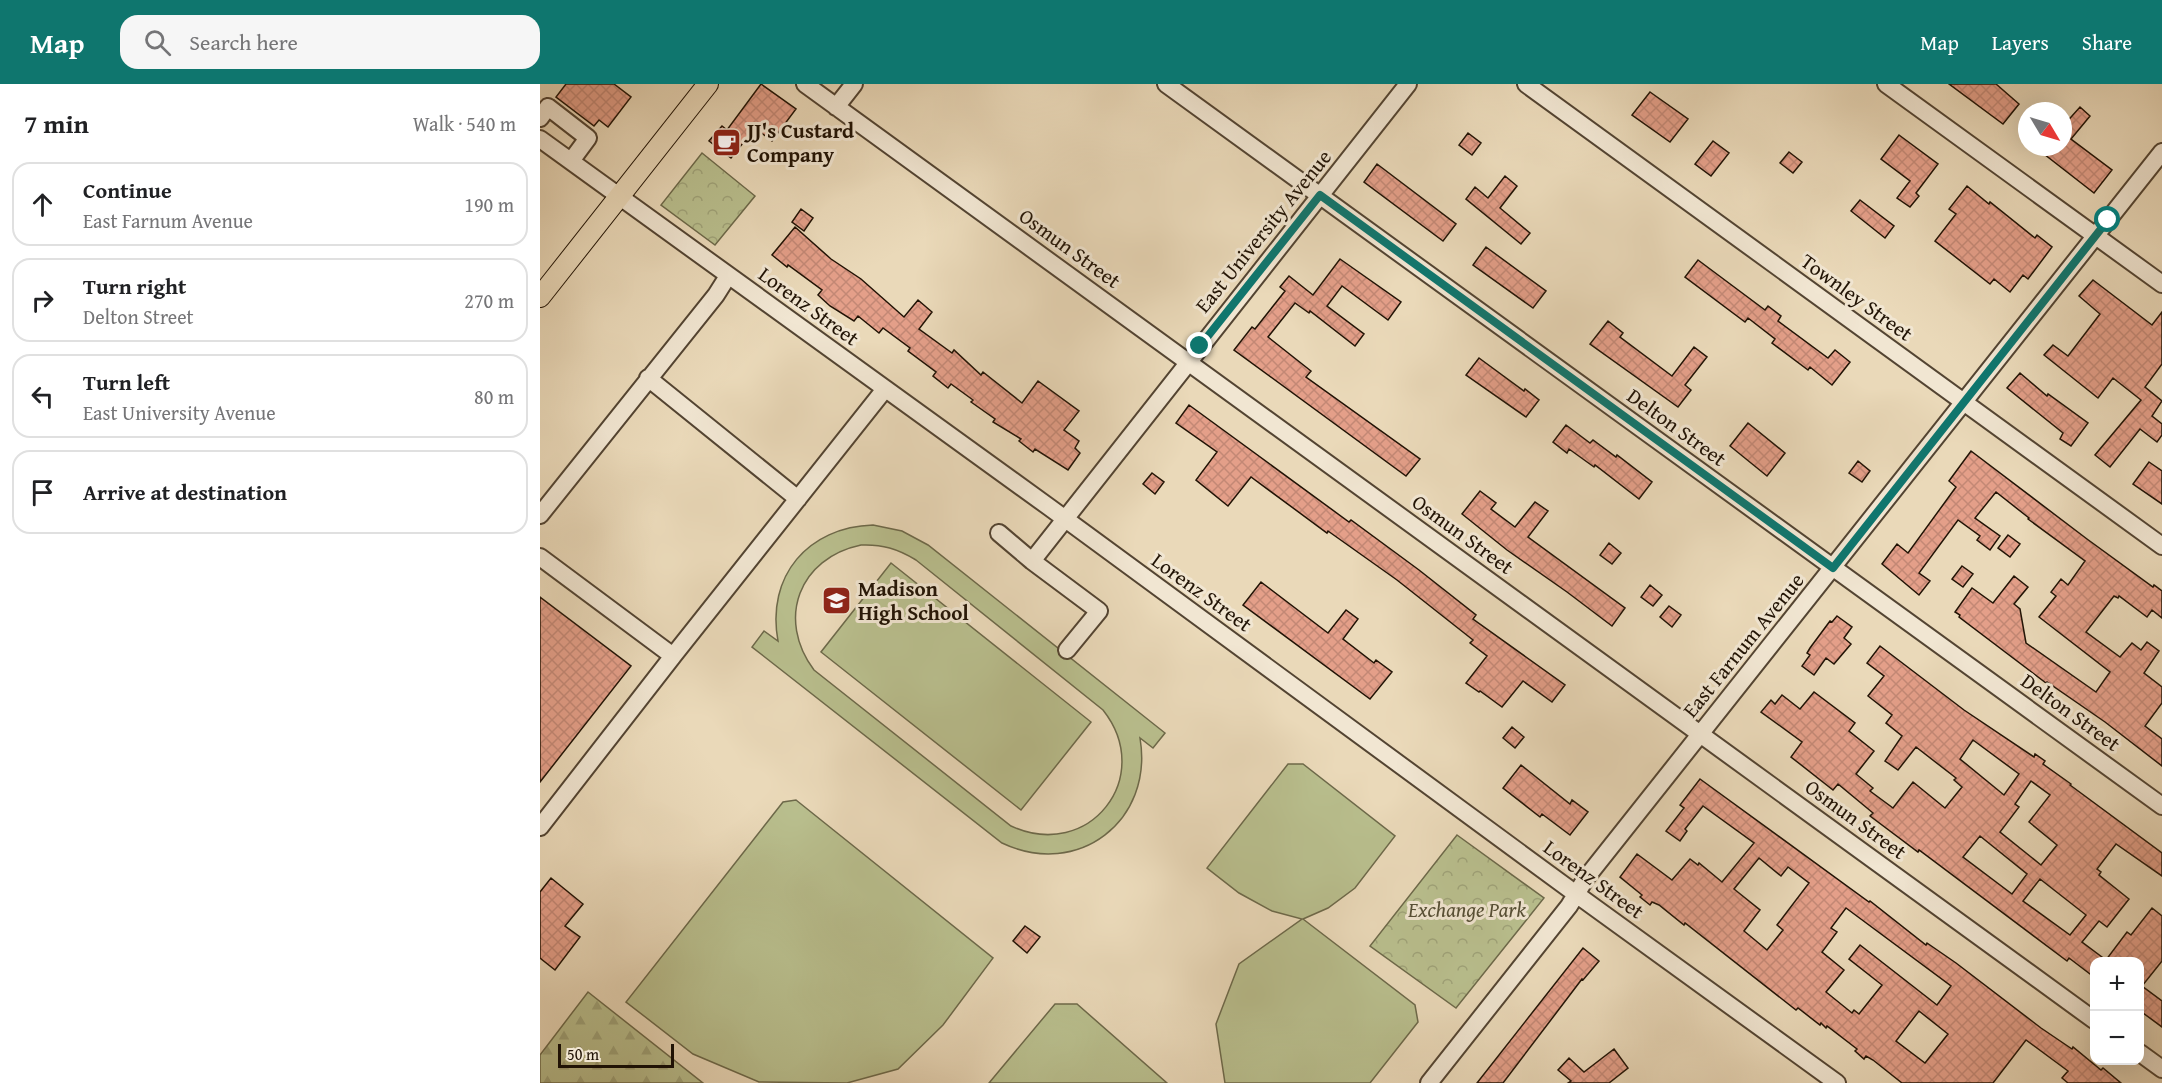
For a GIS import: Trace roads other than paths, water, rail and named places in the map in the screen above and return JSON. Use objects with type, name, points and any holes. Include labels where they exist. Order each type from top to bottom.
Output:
[{"type":"main road","points":[[540,297],[708,84]]},
{"type":"street","points":[[836,107],[854,84]]},
{"type":"street","name":"Delton Street","points":[[1166,84],[2162,806]]},
{"type":"street","name":"East University Avenue","points":[[1032,561],[1408,84]]},
{"type":"street","name":"Townley Street","points":[[1526,84],[2162,546]]},
{"type":"street","points":[[1886,84],[2162,284]]},
{"type":"street","name":"Osmun Street","points":[[811,86],[836,107],[2090,1017]]},
{"type":"street","points":[[540,118],[548,107],[588,138],[571,161]]},
{"type":"street","name":"Lorenz Street","points":[[540,139],[1837,1083]]},
{"type":"street","name":"East Farnum Avenue","points":[[1430,1083],[1569,906],[1586,878],[2162,152]]},
{"type":"street","points":[[540,515],[716,295],[728,276]]},
{"type":"street","points":[[648,378],[798,499]]},
{"type":"street","points":[[540,827],[885,388]]},
{"type":"street","points":[[999,533],[1099,611],[1067,650]]},
{"type":"street","points":[[540,557],[673,656]]},
{"type":"street","points":[[2144,1056],[2162,1069]]},
{"type":"place","name":"JJ's Custard Company","points":[[726,142]]},
{"type":"place","name":"Madison High School","points":[[837,600]]},
{"type":"park label","name":"Exchange Park","points":[[1467,909]]}]
